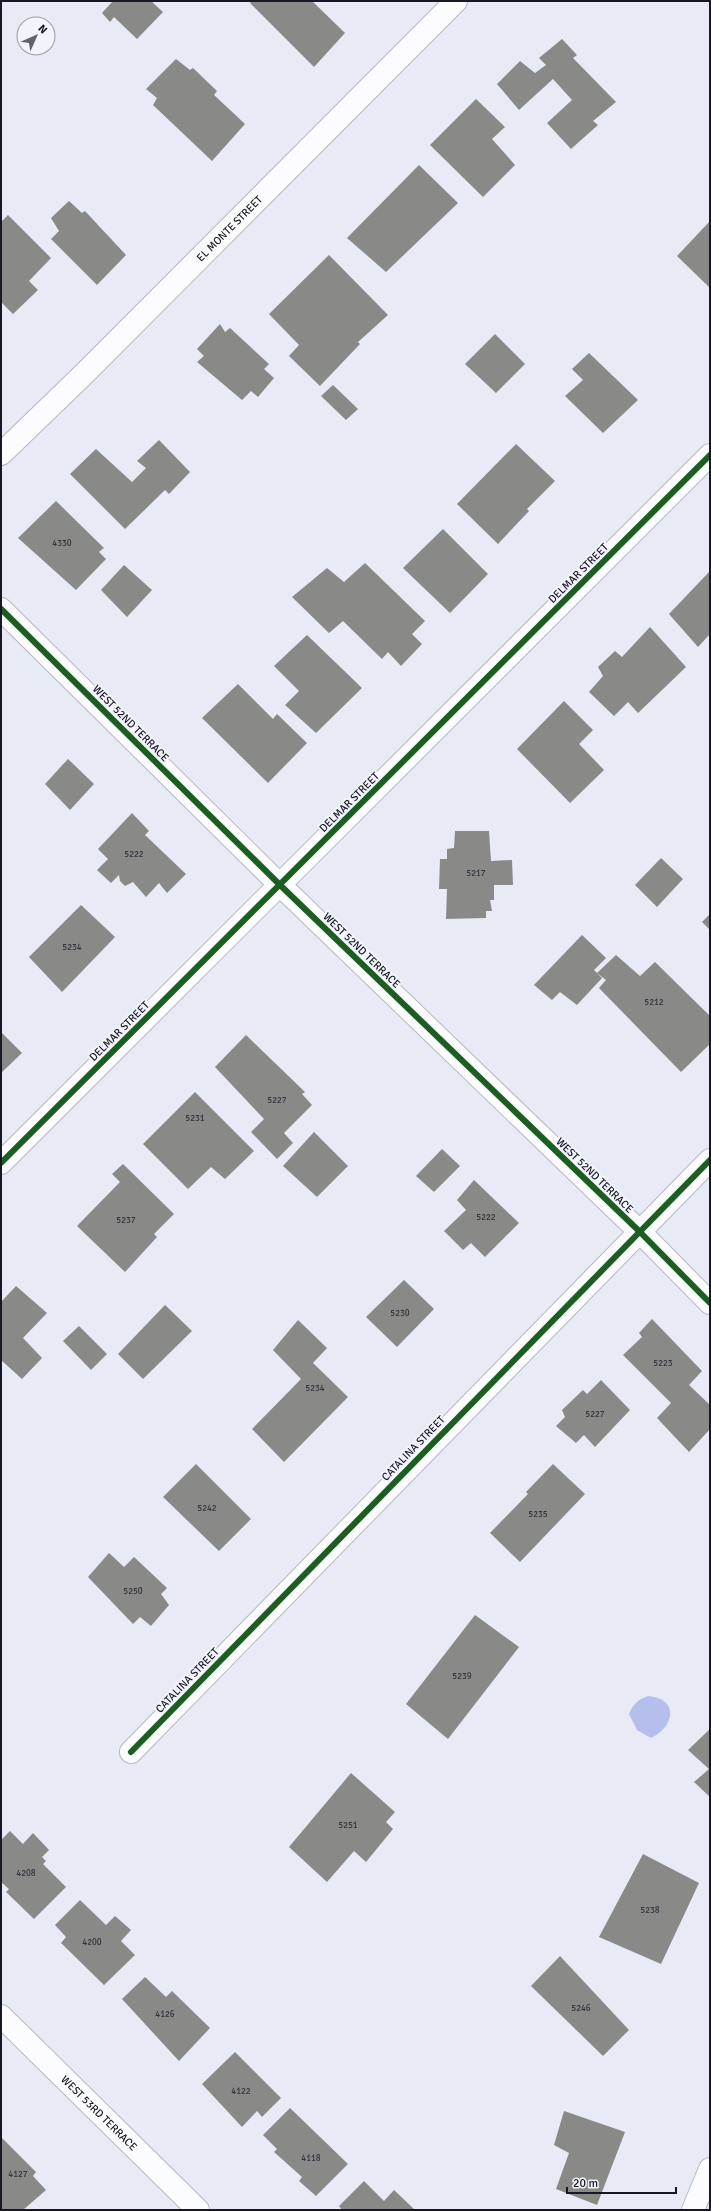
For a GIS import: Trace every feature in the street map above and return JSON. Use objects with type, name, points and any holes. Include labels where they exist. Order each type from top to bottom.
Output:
[{"type":"street","name":"EL MONTE STREET","points":[[1,454],[86,372],[456,1]]},
{"type":"street","name":"DELMAR STREET","points":[[1,1163],[710,455]]},
{"type":"street","name":"WEST 52ND TERRACE","points":[[1,609],[280,885],[639,1231],[710,1303]]},
{"type":"street","name":"CATALINA STREET","points":[[131,1752],[710,1160]]},
{"type":"street","name":"WEST 53RD TERRACE","points":[[1,2016],[198,2210]]},
{"type":"street","points":[[693,2210],[710,2169]]},
{"type":"water","points":[[648,1696],[658,1698],[665,1702],[669,1707],[670,1713],[669,1720],[665,1727],[651,1738],[637,1730],[629,1714],[636,1703]]},
{"type":"building","points":[[113,1],[151,1],[163,12],[137,39],[114,17],[110,22],[102,13]]},
{"type":"building","points":[[252,1],[312,1],[345,33],[314,67],[250,3]]},
{"type":"building","points":[[562,39],[577,55],[573,58],[616,102],[593,121],[598,125],[571,149],[547,123],[572,100],[553,79],[519,110],[497,84],[520,61],[535,73],[546,65],[539,58]]},
{"type":"building","points":[[176,59],[190,70],[193,68],[217,91],[214,95],[245,124],[212,161],[153,105],[157,98],[146,89]]},
{"type":"building","points":[[476,99],[505,127],[492,139],[515,165],[483,197],[430,145]]},
{"type":"building","points":[[419,165],[458,203],[386,272],[347,238]]},
{"type":"building","points":[[69,201],[82,213],[85,211],[126,255],[97,285],[51,239],[59,231],[51,218]]},
{"type":"building","points":[[8,215],[51,258],[29,281],[38,290],[13,314],[1,302],[1,222]]},
{"type":"building","points":[[710,221],[710,288],[677,256]]},
{"type":"building","points":[[329,255],[388,315],[358,342],[360,344],[320,386],[289,356],[299,345],[269,314]]},
{"type":"building","points":[[220,324],[225,332],[230,328],[269,364],[264,369],[274,378],[258,397],[251,391],[242,400],[197,362],[204,356],[197,349]]},
{"type":"building","points":[[495,334],[525,364],[496,393],[465,364]]},
{"type":"building","points":[[589,353],[638,400],[603,433],[565,396],[583,380],[572,369]]},
{"type":"building","points":[[333,385],[358,409],[346,420],[321,396]]},
{"type":"building","points":[[159,440],[190,472],[169,494],[165,490],[125,529],[70,474],[96,449],[132,482],[146,468],[137,461]]},
{"type":"building","points":[[516,444],[555,481],[527,509],[529,511],[498,544],[457,504]]},
{"type":"building","points":[[56,501],[104,548],[99,552],[106,559],[76,590],[18,538]]},
{"type":"building","points":[[443,529],[488,574],[450,613],[403,568]]},
{"type":"building","points":[[365,563],[425,621],[412,634],[422,644],[401,666],[388,652],[382,659],[343,621],[329,633],[292,597],[327,568],[344,582]]},
{"type":"building","points":[[124,565],[152,590],[127,617],[101,590]]},
{"type":"building","points":[[710,571],[710,634],[698,647],[669,614]]},
{"type":"building","points":[[650,627],[686,667],[638,713],[628,702],[614,716],[589,692],[603,676],[598,667],[615,651],[622,657]]},
{"type":"building","points":[[307,635],[362,688],[316,733],[285,705],[299,691],[274,666]]},
{"type":"building","points":[[238,684],[273,719],[277,714],[307,743],[268,783],[202,718]]},
{"type":"building","points":[[564,701],[593,730],[579,744],[604,770],[570,803],[517,749]]},
{"type":"building","points":[[68,759],[94,784],[70,810],[45,784]]},
{"type":"building","points":[[132,813],[149,831],[145,835],[186,874],[167,893],[159,883],[146,897],[133,882],[125,886],[120,881],[119,875],[111,883],[97,870],[108,859],[98,849]]},
{"type":"building","points":[[455,831],[489,831],[491,861],[512,860],[513,885],[494,885],[494,900],[490,900],[492,911],[486,911],[486,918],[446,919],[447,889],[439,889],[440,859],[447,859],[447,849],[454,848]]},
{"type":"building","points":[[661,858],[683,879],[657,907],[635,885]]},
{"type":"building","points":[[81,905],[115,937],[62,992],[29,957]]},
{"type":"building","points":[[710,914],[710,930],[702,922]]},
{"type":"building","points":[[582,935],[606,958],[594,970],[602,978],[577,1005],[560,992],[552,1000],[534,985]]},
{"type":"building","points":[[616,955],[640,976],[655,962],[710,1016],[710,1044],[681,1072],[599,988],[606,980],[597,973]]},
{"type":"building","points":[[1,1032],[22,1053],[1,1073]]},
{"type":"building","points":[[246,1035],[305,1092],[302,1094],[312,1105],[284,1133],[293,1143],[277,1159],[251,1132],[264,1119],[215,1067]]},
{"type":"building","points":[[195,1092],[254,1151],[225,1179],[211,1167],[188,1189],[143,1144]]},
{"type":"building","points":[[314,1132],[348,1166],[317,1197],[283,1166]]},
{"type":"building","points":[[442,1149],[460,1166],[434,1192],[416,1176]]},
{"type":"building","points":[[123,1164],[174,1214],[154,1234],[157,1237],[125,1272],[77,1226],[120,1182],[112,1174]]},
{"type":"building","points":[[474,1180],[519,1223],[485,1257],[471,1243],[463,1250],[444,1231],[466,1210],[457,1200]]},
{"type":"building","points":[[404,1280],[434,1309],[397,1347],[366,1317]]},
{"type":"building","points":[[16,1286],[47,1313],[23,1338],[42,1358],[22,1379],[1,1360],[1,1302]]},
{"type":"building","points":[[165,1305],[192,1331],[143,1379],[118,1354]]},
{"type":"building","points":[[652,1319],[702,1371],[689,1385],[710,1405],[710,1429],[689,1452],[657,1418],[671,1403],[623,1355],[642,1337],[639,1333]]},
{"type":"building","points":[[298,1320],[327,1348],[313,1363],[348,1397],[284,1462],[252,1429],[301,1379],[273,1350]]},
{"type":"building","points":[[79,1326],[107,1354],[91,1370],[63,1341]]},
{"type":"building","points":[[601,1380],[630,1410],[595,1447],[584,1435],[576,1443],[556,1426],[565,1417],[562,1410],[583,1390],[587,1394]]},
{"type":"building","points":[[196,1464],[251,1519],[219,1551],[163,1497]]},
{"type":"building","points":[[553,1464],[585,1494],[520,1562],[490,1533],[528,1494],[526,1492]]},
{"type":"building","points":[[109,1553],[124,1567],[134,1557],[167,1588],[161,1594],[169,1605],[151,1626],[140,1617],[133,1624],[88,1577]]},
{"type":"building","points":[[475,1615],[519,1647],[448,1739],[406,1704]]},
{"type":"building","points":[[710,1729],[710,1797],[694,1782],[709,1769],[688,1750]]},
{"type":"building","points":[[351,1773],[395,1812],[386,1822],[393,1829],[366,1862],[354,1851],[327,1882],[289,1847]]},
{"type":"building","points":[[10,1831],[23,1844],[33,1833],[49,1850],[42,1857],[46,1861],[43,1864],[66,1887],[34,1919],[6,1892],[9,1889],[1,1882],[1,1840]]},
{"type":"building","points":[[643,1854],[699,1883],[661,1964],[599,1937]]},
{"type":"building","points":[[80,1900],[106,1925],[115,1916],[131,1930],[121,1941],[135,1955],[104,1985],[61,1943],[66,1937],[55,1925]]},
{"type":"building","points":[[560,1956],[629,2030],[603,2056],[531,1986]]},
{"type":"building","points":[[145,1977],[166,1997],[172,1991],[210,2028],[179,2061],[122,1999]]},
{"type":"building","points":[[235,2052],[281,2098],[262,2117],[257,2111],[242,2127],[202,2084]]},
{"type":"building","points":[[290,2108],[348,2164],[316,2196],[299,2181],[302,2177],[274,2152],[277,2149],[263,2135]]},
{"type":"building","points":[[564,2111],[625,2132],[597,2205],[556,2189],[569,2153],[554,2145]]},
{"type":"building","points":[[1,2137],[36,2172],[33,2176],[46,2190],[23,2210],[1,2210]]},
{"type":"building","points":[[364,2181],[384,2201],[394,2190],[414,2209],[342,2210],[339,2206]]},
{"type":"cycle path","points":[[1,1163],[710,455]]},
{"type":"cycle path","points":[[1,609],[280,885],[639,1231],[710,1303]]},
{"type":"cycle path","points":[[131,1752],[710,1160]]}]
